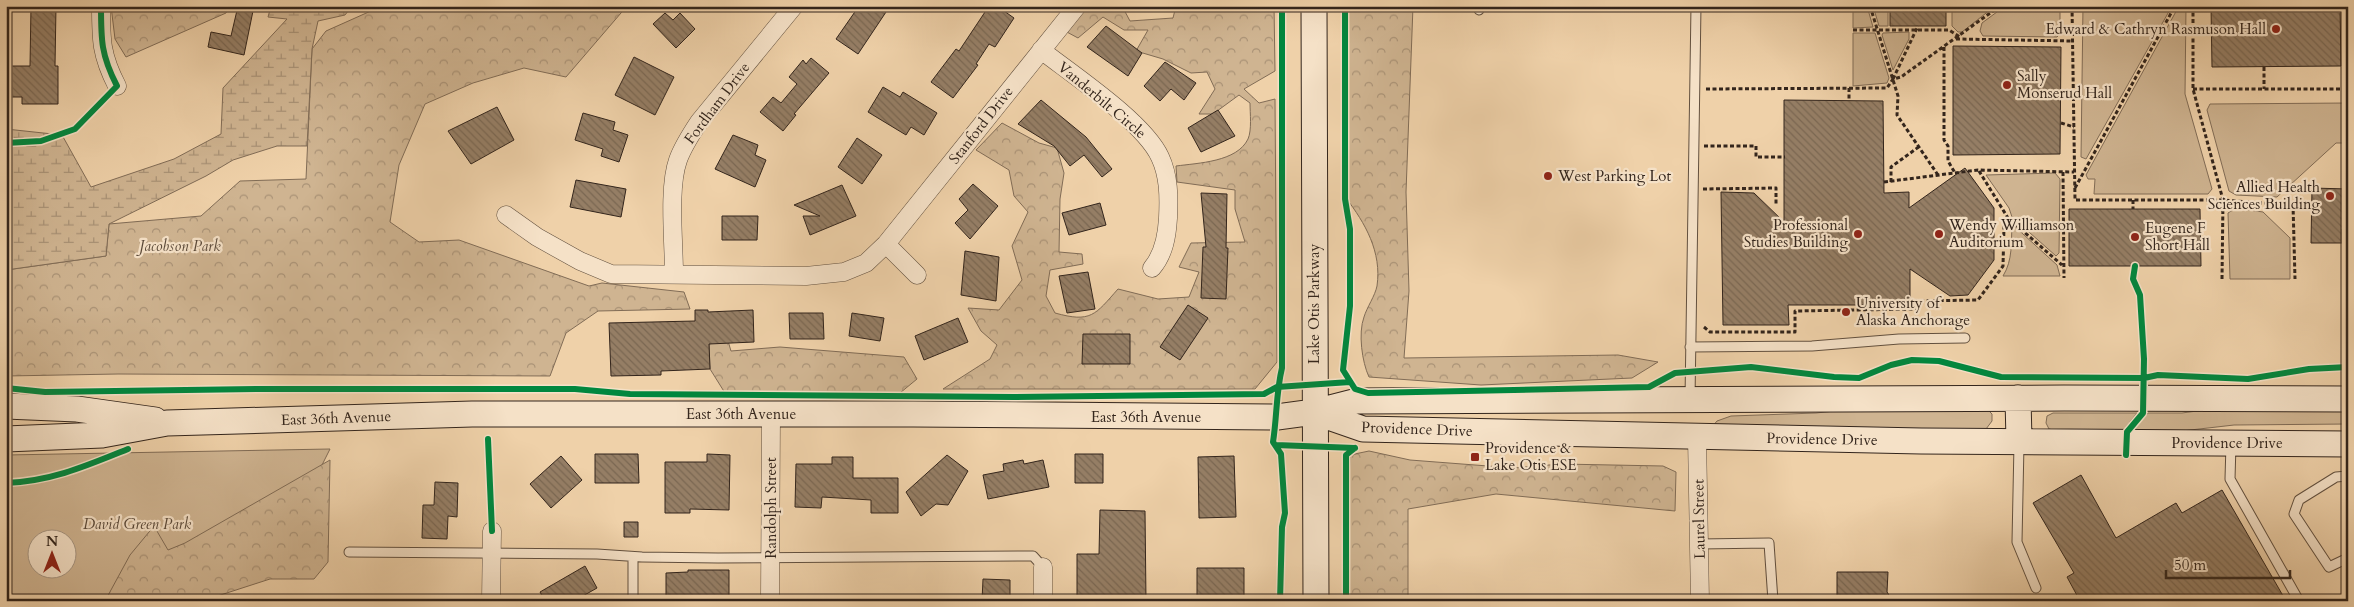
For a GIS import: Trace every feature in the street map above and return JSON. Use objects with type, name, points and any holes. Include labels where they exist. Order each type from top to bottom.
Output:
[{"type":"main road","name":"Lake Otis Parkway","points":[[1314,6],[1316,601]]},
{"type":"main road","name":"Providence Drive","points":[[1314,412],[1357,401],[2018,398],[2348,399]]},
{"type":"main road","points":[[2018,398],[2020,441]]},
{"type":"main road","points":[[1697,437],[1701,423],[1713,413],[1735,408],[1765,406],[1784,400]]},
{"type":"main road","name":"East 36th Avenue","points":[[6,406],[76,409],[167,422],[506,413],[1277,417],[1314,412]]},
{"type":"main road","name":"Providence Drive","points":[[1314,412],[1363,430],[1697,437],[2348,444]]},
{"type":"main road","name":"East 36th Avenue","points":[[6,439],[102,435],[167,422]]},
{"type":"street","points":[[101,6],[101,45],[107,67],[117,86]]},
{"type":"street","name":"Fordham Drive","points":[[674,274],[674,188],[678,162],[686,141],[794,6]]},
{"type":"street","name":"Stanford Drive","points":[[506,215],[537,237],[580,261],[611,274],[639,276],[674,274],[806,276],[844,272],[866,263],[886,244],[1077,6]]},
{"type":"street","name":"Vanderbilt Circle","points":[[1041,50],[1132,121],[1152,142],[1161,158],[1169,198],[1168,223],[1165,244],[1158,261],[1152,268]]},
{"type":"street","points":[[886,244],[917,276]]},
{"type":"street","name":"Randolph Street","points":[[770,601],[771,414]]},
{"type":"street","name":"Laurel Street","points":[[1697,437],[1700,601]]},
{"type":"street","points":[[492,531],[492,601]]},
{"type":"street","points":[[1043,567],[1043,601]]},
{"type":"lane","points":[[1690,399],[1696,6]]},
{"type":"lane","points":[[1690,347],[1812,346],[1899,339],[1965,338]]},
{"type":"lane","points":[[2020,441],[2017,542],[2036,588]]},
{"type":"lane","points":[[2231,443],[2230,479],[2299,601]]},
{"type":"lane","points":[[2348,476],[2336,477],[2299,500],[2294,514],[2329,567],[2348,558]]},
{"type":"lane","points":[[1699,544],[1769,543],[1773,601]]},
{"type":"lane","points":[[349,552],[597,554],[633,557],[770,558],[1033,556],[1043,567]]},
{"type":"lane","points":[[633,557],[633,601]]},
{"type":"path","points":[[1870,6],[1898,96],[1897,116],[1920,146],[1938,175]]},
{"type":"path","points":[[1893,79],[1901,77],[1953,39],[1960,37],[2000,6]]},
{"type":"path","points":[[2072,6],[2075,200],[2223,200],[2312,204]]},
{"type":"path","points":[[2075,189],[2175,6]]},
{"type":"path","points":[[2193,6],[2193,89],[2223,200],[2222,278]]},
{"type":"path","points":[[1703,83],[1703,90],[1887,88],[1918,26]]},
{"type":"path","points":[[1853,30],[1949,30],[1960,37]]},
{"type":"path","points":[[1953,39],[2073,40]]},
{"type":"path","points":[[1944,46],[1944,140],[1948,146],[1948,161],[1955,173]]},
{"type":"path","points":[[2264,67],[2264,89]]},
{"type":"path","points":[[1849,88],[1849,101]]},
{"type":"path","points":[[2193,89],[2348,89]]},
{"type":"path","points":[[2060,124],[2074,126]]},
{"type":"path","points":[[1703,146],[1756,146],[1756,158],[1785,158]]},
{"type":"path","points":[[1891,182],[1891,167],[1920,146]]},
{"type":"path","points":[[1884,182],[1891,182],[1899,178],[1978,170],[2074,172]]},
{"type":"path","points":[[1978,170],[2008,218],[2062,265]]},
{"type":"path","points":[[2063,172],[2062,265],[2064,278]]},
{"type":"path","points":[[1704,198],[1704,188],[1776,188],[1776,205]]},
{"type":"path","points":[[2133,200],[2133,209]]},
{"type":"path","points":[[2293,204],[2295,279]]},
{"type":"path","points":[[1703,327],[1710,332],[1795,332],[1795,311],[1916,309],[1916,301],[1978,300],[2003,266],[2004,226],[2008,218]]},
{"type":"green space","points":[[111,6],[230,6],[226,13],[126,57],[115,39]]},
{"type":"green space","points":[[271,6],[352,6],[345,15],[318,21],[312,49],[307,146],[277,146],[233,160],[206,176],[109,224],[106,256],[6,270],[6,129],[62,135],[91,187],[174,159],[221,134],[223,88],[287,19],[268,17]]},
{"type":"green space","name":"Jacobson Park","points":[[382,6],[627,6],[566,77],[524,68],[473,83],[425,104],[399,165],[390,222],[419,242],[459,240],[589,286],[602,283],[684,292],[690,309],[598,311],[566,333],[550,376],[118,374],[6,376],[6,270],[106,256],[109,224],[201,216],[240,181],[306,179],[312,49],[326,31]]},
{"type":"green space","points":[[1089,6],[1122,6],[1130,21],[1173,18],[1176,6],[1274,6],[1275,71],[1244,89],[1259,103],[1275,99],[1277,362],[1255,389],[943,389],[990,359],[997,345],[981,331],[968,308],[999,310],[1022,280],[1012,246],[1028,212],[1014,196],[1009,170],[976,150],[1002,123],[1039,143],[1057,148],[1064,173],[1060,199],[1059,252],[1082,254],[1083,264],[1050,270],[1046,296],[1055,313],[1085,317],[1097,311],[1118,289],[1158,299],[1189,297],[1199,272],[1179,267],[1191,243],[1245,242],[1235,209],[1235,190],[1177,182],[1176,166],[1216,160],[1226,157],[1243,147],[1250,131],[1250,103],[1239,95],[1213,114],[1199,114],[1215,89],[1207,72],[1191,73],[1163,59],[1136,51],[1148,30],[1124,30],[1103,17],[1078,38],[1065,31]]},
{"type":"green space","points":[[1347,6],[1413,6],[1406,192],[1409,291],[1404,358],[1618,355],[1658,362],[1632,378],[1481,385],[1369,377],[1363,356],[1361,331],[1365,313],[1376,290],[1378,273],[1377,261],[1370,239],[1360,218],[1346,198]]},
{"type":"green space","points":[[1853,6],[1867,6],[1873,27],[1853,28]]},
{"type":"green space","points":[[1873,6],[1888,6],[1888,26],[1879,26]]},
{"type":"green space","points":[[1952,6],[1995,6],[1962,32],[1958,32],[1952,26]]},
{"type":"green space","points":[[2005,6],[2060,6],[2060,34],[2057,37],[1983,36],[1980,31],[1982,23]]},
{"type":"green space","points":[[2083,6],[2172,6],[2086,159],[2081,157]]},
{"type":"green space","points":[[2179,6],[2186,6],[2185,94],[2212,189],[2208,194],[2094,194],[2095,179],[2088,179],[2086,175]]},
{"type":"green space","points":[[1909,32],[1909,39],[1893,70],[1882,35],[1883,33]]},
{"type":"green space","points":[[1853,33],[1875,33],[1889,78],[1887,83],[1853,86]]},
{"type":"green space","points":[[2348,103],[2348,143],[2336,143],[2277,197],[2236,195],[2229,191],[2207,110],[2210,104]]},
{"type":"green space","points":[[2055,173],[2060,179],[2059,253],[2056,256],[2012,217],[2009,208],[1986,175]]},
{"type":"green space","points":[[2236,208],[2263,212],[2290,238],[2290,279],[2230,279],[2228,213]]},
{"type":"green space","points":[[2012,224],[2057,265],[2060,276],[2003,276],[2010,257]]},
{"type":"green space","points":[[708,319],[725,331],[731,351],[780,347],[904,357],[917,379],[900,393],[725,393],[710,369]]},
{"type":"green space","points":[[2234,406],[2348,406],[2348,424],[2234,425],[2173,432],[2132,431],[2148,413],[2182,413]]},
{"type":"green space","points":[[1863,408],[1987,409],[1992,414],[1992,421],[1986,429],[1964,431],[1711,428],[1717,421],[1731,416],[1816,413]]},
{"type":"green space","points":[[2053,413],[2137,413],[2122,432],[2058,431],[2049,429],[2046,423],[2047,416]]},
{"type":"green space","name":"David Green Park","points":[[330,449],[311,487],[140,601],[6,601],[6,455]]},
{"type":"green space","points":[[1369,451],[1410,460],[1514,468],[1561,464],[1663,466],[1676,472],[1675,511],[1496,494],[1408,509],[1408,601],[1345,601],[1350,455]]},
{"type":"green space","points":[[330,460],[328,562],[314,579],[270,579],[202,601],[105,601],[130,555],[154,526],[168,550],[185,543]]},
{"type":"building","points":[[31,6],[56,6],[55,66],[58,66],[58,104],[22,104],[22,97],[6,97],[6,66],[30,66]]},
{"type":"building","points":[[238,6],[254,6],[244,55],[208,47],[211,32],[231,36]]},
{"type":"building","points":[[859,6],[890,6],[858,54],[836,39]]},
{"type":"building","points":[[989,6],[997,6],[1014,18],[995,47],[989,44],[976,64],[978,65],[953,98],[931,82],[956,49],[959,51]]},
{"type":"building","points":[[1890,6],[1946,6],[1946,26],[1890,26]]},
{"type":"building","name":"Edward & Cathryn Rasmuson Hall","points":[[2211,6],[2340,6],[2341,66],[2212,67]]},
{"type":"building","points":[[665,13],[673,20],[680,13],[695,29],[676,48],[653,24]]},
{"type":"building","points":[[1106,26],[1142,53],[1128,76],[1087,47]]},
{"type":"building","name":"Sally Monserud Hall","points":[[1953,46],[2061,47],[2060,154],[1953,155]]},
{"type":"building","points":[[634,57],[674,77],[655,115],[615,95]]},
{"type":"building","points":[[811,58],[829,73],[794,114],[796,115],[783,131],[760,112],[773,97],[781,103],[797,84],[789,77],[803,60],[806,64]]},
{"type":"building","points":[[1165,62],[1196,83],[1184,100],[1171,89],[1160,101],[1144,86]]},
{"type":"building","points":[[883,87],[900,97],[903,92],[937,113],[924,135],[911,127],[906,135],[868,112]]},
{"type":"building","points":[[1041,100],[1086,137],[1112,169],[1102,177],[1084,155],[1070,166],[1054,146],[1018,124]]},
{"type":"building","name":"Professional Studies Building","points":[[1784,100],[1883,101],[1884,193],[1909,192],[1909,208],[1965,168],[1994,208],[1994,260],[1968,295],[1950,296],[1910,269],[1910,305],[1788,305],[1789,325],[1723,325],[1721,192],[1754,193],[1784,222]]},
{"type":"building","points":[[497,107],[514,140],[471,164],[448,131]]},
{"type":"building","points":[[1218,110],[1235,136],[1201,152],[1188,128]]},
{"type":"building","points":[[583,113],[615,122],[613,130],[628,135],[619,162],[601,156],[603,149],[575,140]]},
{"type":"building","points":[[733,135],[758,145],[755,155],[766,160],[755,187],[715,169]]},
{"type":"building","points":[[857,138],[882,155],[862,184],[838,167]]},
{"type":"building","points":[[576,180],[626,189],[621,217],[570,207]]},
{"type":"building","points":[[973,184],[998,206],[970,239],[955,223],[968,210],[959,199]]},
{"type":"building","points":[[842,185],[856,216],[810,235],[803,216],[820,216],[794,205]]},
{"type":"building","name":"Allied Health Sciences Building","points":[[2312,188],[2348,189],[2348,228],[2342,229],[2342,243],[2311,243]]},
{"type":"building","points":[[1201,193],[1227,194],[1226,248],[1228,248],[1226,299],[1201,298],[1203,247],[1206,247]]},
{"type":"building","points":[[1100,203],[1106,225],[1069,235],[1062,213]]},
{"type":"building","name":"Eugene F Short Hall","points":[[2069,209],[2200,209],[2201,266],[2069,266]]},
{"type":"building","points":[[722,216],[758,216],[757,240],[722,240]]},
{"type":"building","points":[[965,251],[999,257],[996,301],[961,295]]},
{"type":"building","points":[[1088,272],[1095,309],[1067,313],[1059,276]]},
{"type":"building","points":[[1188,305],[1208,318],[1180,360],[1160,347]]},
{"type":"building","points":[[695,310],[708,310],[708,312],[753,310],[754,342],[709,344],[710,369],[661,371],[661,375],[611,376],[609,323],[695,321]]},
{"type":"building","points":[[789,313],[823,313],[824,339],[790,339]]},
{"type":"building","points":[[852,313],[884,318],[880,341],[849,336]]},
{"type":"building","points":[[958,318],[968,342],[924,360],[915,336]]},
{"type":"building","points":[[1083,334],[1130,334],[1130,364],[1082,364]]},
{"type":"building","points":[[595,454],[638,454],[639,483],[595,483]]},
{"type":"building","points":[[707,454],[730,455],[729,510],[690,509],[690,513],[665,513],[665,462],[707,462]]},
{"type":"building","points":[[1075,454],[1103,454],[1103,483],[1075,483]]},
{"type":"building","points":[[947,455],[968,471],[948,505],[936,504],[921,516],[906,492]]},
{"type":"building","points":[[561,456],[582,480],[551,508],[530,484]]},
{"type":"building","points":[[1234,456],[1236,517],[1199,518],[1198,457]]},
{"type":"building","points":[[832,457],[853,457],[853,478],[898,478],[898,513],[871,513],[871,500],[822,497],[821,508],[795,507],[796,464],[832,464]]},
{"type":"building","points":[[1023,460],[1024,464],[1043,460],[1049,487],[988,499],[983,475],[1004,471],[1003,464]]},
{"type":"building","points":[[2081,475],[2116,538],[2176,503],[2182,513],[2222,490],[2286,601],[2080,601],[2067,577],[2074,573],[2033,503]]},
{"type":"building","points":[[435,482],[458,483],[457,517],[448,516],[447,539],[422,538],[423,505],[434,505]]},
{"type":"building","points":[[1100,510],[1145,511],[1146,601],[1077,601],[1077,554],[1099,554]]},
{"type":"building","points":[[624,522],[638,522],[638,537],[624,537]]},
{"type":"building","points":[[585,566],[597,588],[574,601],[545,601],[540,592]]},
{"type":"building","points":[[1197,568],[1244,568],[1244,601],[1197,601]]},
{"type":"building","points":[[688,570],[729,570],[729,599],[666,600],[666,573],[688,572]]},
{"type":"building","points":[[1837,572],[1888,572],[1887,592],[1893,601],[1866,601],[1864,597],[1837,596]]},
{"type":"building","points":[[983,579],[1010,580],[1010,601],[982,601]]},
{"type":"cycle path","points":[[6,143],[41,141],[75,129],[117,86],[103,47],[101,6]]},
{"type":"cycle path","points":[[1280,601],[1282,527],[1285,513],[1281,454],[1273,442],[1282,368],[1282,6]]},
{"type":"cycle path","points":[[1345,6],[1345,199],[1350,229],[1350,306],[1343,370],[1355,389],[1368,393],[1649,387],[1675,373],[1751,367],[1834,377],[1859,378],[1891,365],[1912,360],[1939,361],[2001,377],[2144,378],[2158,375],[2248,379],[2309,369],[2348,367]]},
{"type":"cycle path","points":[[2126,455],[2127,432],[2143,413],[2144,359],[2140,295],[2133,279],[2135,266]]},
{"type":"cycle path","points":[[6,388],[45,392],[263,389],[575,389],[630,394],[1013,397],[1264,394],[1277,387],[1350,382]]},
{"type":"cycle path","points":[[488,439],[492,531]]},
{"type":"cycle path","points":[[1276,445],[1355,448]]},
{"type":"cycle path","points":[[1346,601],[1346,455],[1355,448]]},
{"type":"cycle path","points":[[6,483],[54,476],[128,449]]},
{"type":"place","name":"Edward & Cathryn Rasmuson Hall","points":[[2276,29]]},
{"type":"place","name":"Sally Monserud Hall","points":[[2007,85]]},
{"type":"place","name":"West Parking Lot","points":[[1548,176]]},
{"type":"place","name":"Allied Health Sciences Building","points":[[2330,196]]},
{"type":"place","name":"Professional Studies Building","points":[[1858,234]]},
{"type":"place","name":"Wendy Williamson Auditorium","points":[[1939,234]]},
{"type":"place","name":"Eugene F Short Hall","points":[[2135,237]]},
{"type":"place","name":"University of Alaska Anchorage","points":[[1846,312]]},
{"type":"place","name":"Providence & Lake Otis ESE","points":[[1475,457]]}]
